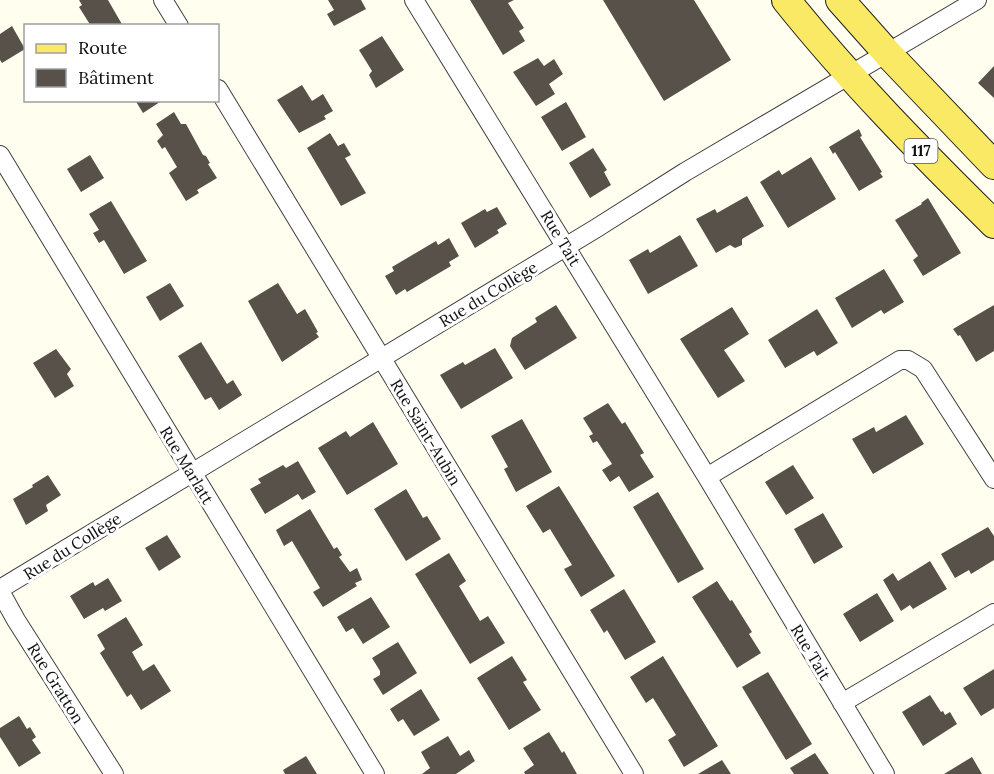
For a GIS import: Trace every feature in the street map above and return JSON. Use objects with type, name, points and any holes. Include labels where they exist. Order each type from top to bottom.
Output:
[{"type":"main road","name":"117","points":[[786,0],[868,97],[994,224]]},
{"type":"main road","name":"117","points":[[840,0],[994,165]]},
{"type":"street","points":[[163,0],[178,24]]},
{"type":"street","name":"Rue Tait","points":[[414,0],[707,477],[885,774]]},
{"type":"street","name":"Rue du Collège","points":[[0,590],[685,172],[977,0]]},
{"type":"street","name":"Rue Saint-Aubin","points":[[219,91],[634,774]]},
{"type":"street","name":"Rue Marlatt","points":[[0,155],[375,774]]},
{"type":"street","points":[[707,477],[900,360],[908,360],[923,369],[994,479]]},
{"type":"street","name":"Rue Gratton","points":[[0,590],[14,618],[114,774]]},
{"type":"street","points":[[842,704],[994,613]]},
{"type":"building","points":[[79,0],[108,0],[122,24],[90,24],[79,7],[82,5]]},
{"type":"building","points":[[328,0],[361,0],[366,9],[334,26],[327,14],[334,10]]},
{"type":"building","points":[[470,0],[514,0],[508,3],[524,28],[519,31],[525,41],[503,55]]},
{"type":"building","points":[[603,0],[694,0],[731,60],[664,101]]},
{"type":"building","points":[[12,26],[24,47],[24,50],[2,63],[0,60],[0,34]]},
{"type":"building","points":[[382,36],[404,70],[376,88],[369,75],[372,71],[359,50]]},
{"type":"building","points":[[538,58],[544,66],[554,59],[563,74],[549,84],[555,94],[536,106],[513,72]]},
{"type":"building","points":[[994,66],[994,98],[978,83]]},
{"type":"building","points":[[302,85],[312,101],[323,94],[333,111],[324,116],[326,119],[299,133],[277,100]]},
{"type":"building","points":[[136,102],[160,102],[143,113]]},
{"type":"building","points":[[566,102],[586,137],[562,151],[541,117]]},
{"type":"building","points":[[174,112],[181,124],[186,124],[217,178],[197,190],[199,193],[186,201],[169,173],[177,167],[165,147],[162,149],[157,141],[163,135],[156,124]]},
{"type":"building","points":[[859,129],[862,136],[860,137],[883,177],[859,191],[835,152],[833,154],[829,147]]},
{"type":"building","points":[[330,133],[338,146],[344,143],[351,155],[345,158],[366,193],[341,206],[307,148]]},
{"type":"building","points":[[593,148],[607,170],[604,172],[611,185],[590,198],[569,163]]},
{"type":"building","points":[[90,155],[104,178],[81,192],[67,169]]},
{"type":"building","points":[[811,157],[836,199],[788,228],[760,182],[779,170],[782,175]]},
{"type":"building","points":[[747,196],[764,226],[742,239],[742,245],[735,248],[730,245],[716,253],[696,219],[715,209],[717,213]]},
{"type":"building","points":[[928,198],[961,253],[923,276],[913,260],[918,256],[895,220]]},
{"type":"building","points":[[111,201],[147,261],[124,274],[104,240],[99,243],[93,233],[99,230],[89,214]]},
{"type":"building","points":[[497,207],[507,224],[497,230],[499,233],[475,248],[461,223],[485,209],[487,212]]},
{"type":"building","points":[[680,235],[698,266],[648,294],[629,260],[648,249],[650,253]]},
{"type":"building","points":[[449,238],[459,256],[449,262],[451,266],[407,292],[405,289],[396,295],[385,276],[394,271],[392,267],[436,241],[438,245]]},
{"type":"building","points":[[884,269],[904,302],[884,314],[881,310],[852,328],[835,298]]},
{"type":"building","points":[[170,283],[184,306],[160,321],[146,297]]},
{"type":"building","points":[[278,283],[297,314],[305,309],[319,337],[282,362],[248,301]]},
{"type":"building","points":[[556,305],[577,338],[525,370],[510,346],[512,338],[537,322],[535,318]]},
{"type":"building","points":[[994,305],[994,351],[976,362],[960,335],[958,336],[953,329]]},
{"type":"building","points":[[732,307],[749,334],[724,350],[745,381],[718,398],[680,339]]},
{"type":"building","points":[[817,309],[838,343],[817,356],[814,351],[785,368],[768,340]]},
{"type":"building","points":[[201,342],[227,384],[233,380],[242,395],[219,410],[211,397],[205,400],[178,356]]},
{"type":"building","points":[[495,348],[513,378],[461,409],[440,375],[463,362],[465,365]]},
{"type":"building","points":[[56,349],[71,369],[67,374],[74,386],[55,398],[33,363]]},
{"type":"building","points":[[608,403],[622,424],[625,422],[644,453],[640,455],[654,477],[629,492],[619,476],[610,482],[602,470],[612,464],[597,441],[593,443],[589,436],[593,434],[583,418]]},
{"type":"building","points":[[906,415],[924,444],[873,474],[852,439],[874,427],[876,432]]},
{"type":"building","points":[[522,419],[552,472],[516,492],[504,469],[508,467],[491,436]]},
{"type":"building","points":[[373,422],[398,464],[347,495],[318,448],[346,431],[350,437]]},
{"type":"building","points":[[298,461],[316,492],[302,500],[298,494],[265,514],[250,489],[261,483],[258,479],[283,465],[286,468]]},
{"type":"building","points":[[793,465],[814,498],[786,515],[765,482]]},
{"type":"building","points":[[48,475],[61,495],[46,505],[48,511],[26,525],[13,499]]},
{"type":"building","points":[[559,486],[615,576],[581,597],[564,569],[572,565],[550,529],[543,533],[526,506]]},
{"type":"building","points":[[406,489],[423,518],[427,516],[441,539],[406,561],[374,509]]},
{"type":"building","points":[[658,492],[704,569],[678,583],[633,507]]},
{"type":"building","points":[[310,509],[334,549],[337,547],[342,555],[339,557],[350,572],[357,568],[362,580],[355,583],[357,586],[323,607],[313,592],[320,588],[292,541],[284,546],[276,530]]},
{"type":"building","points":[[823,513],[843,547],[814,564],[794,529]]},
{"type":"building","points":[[988,527],[994,536],[994,560],[971,574],[969,570],[955,578],[941,554]]},
{"type":"building","points":[[167,535],[181,557],[159,571],[145,548]]},
{"type":"building","points":[[449,553],[466,581],[459,586],[480,621],[488,616],[505,643],[470,664],[415,574]]},
{"type":"building","points":[[930,561],[947,589],[913,609],[910,605],[901,611],[883,580],[893,573],[898,581]]},
{"type":"building","points":[[108,578],[122,601],[105,611],[103,608],[84,619],[70,596],[93,582],[95,586]]},
{"type":"building","points":[[717,581],[752,632],[749,634],[761,653],[737,668],[692,597]]},
{"type":"building","points":[[624,589],[656,642],[625,660],[607,630],[604,633],[590,610]]},
{"type":"building","points":[[877,593],[894,621],[860,642],[843,614]]},
{"type":"building","points":[[371,597],[390,627],[363,644],[353,628],[346,632],[337,617]]},
{"type":"building","points":[[126,617],[143,645],[132,652],[143,671],[154,664],[171,691],[141,710],[131,694],[127,697],[100,653],[105,649],[97,635]]},
{"type":"building","points":[[398,642],[417,673],[383,695],[373,679],[380,675],[380,671],[372,658]]},
{"type":"building","points":[[512,656],[527,680],[523,682],[541,710],[509,730],[477,678]]},
{"type":"building","points":[[663,656],[718,746],[684,767],[668,740],[676,735],[653,698],[646,703],[630,677]]},
{"type":"building","points":[[994,669],[994,708],[981,716],[963,688]]},
{"type":"building","points":[[768,672],[812,744],[786,760],[742,687]]},
{"type":"building","points":[[421,689],[440,720],[414,736],[403,719],[398,722],[390,709]]},
{"type":"building","points":[[930,695],[941,712],[943,711],[945,715],[950,712],[957,724],[923,746],[902,712]]},
{"type":"building","points":[[19,716],[27,729],[30,727],[36,737],[32,740],[41,753],[19,767],[0,737],[0,728]]},
{"type":"building","points":[[549,732],[562,753],[564,751],[577,774],[525,774],[524,772],[534,765],[523,748]]},
{"type":"building","points":[[448,736],[460,756],[469,750],[475,761],[456,774],[422,774],[430,768],[421,752]]},
{"type":"building","points":[[815,753],[829,774],[794,774],[790,768]]},
{"type":"building","points":[[306,756],[317,774],[285,774],[283,770]]},
{"type":"building","points":[[972,757],[982,774],[944,774]]},
{"type":"building","points":[[722,760],[731,774],[698,774]]}]
